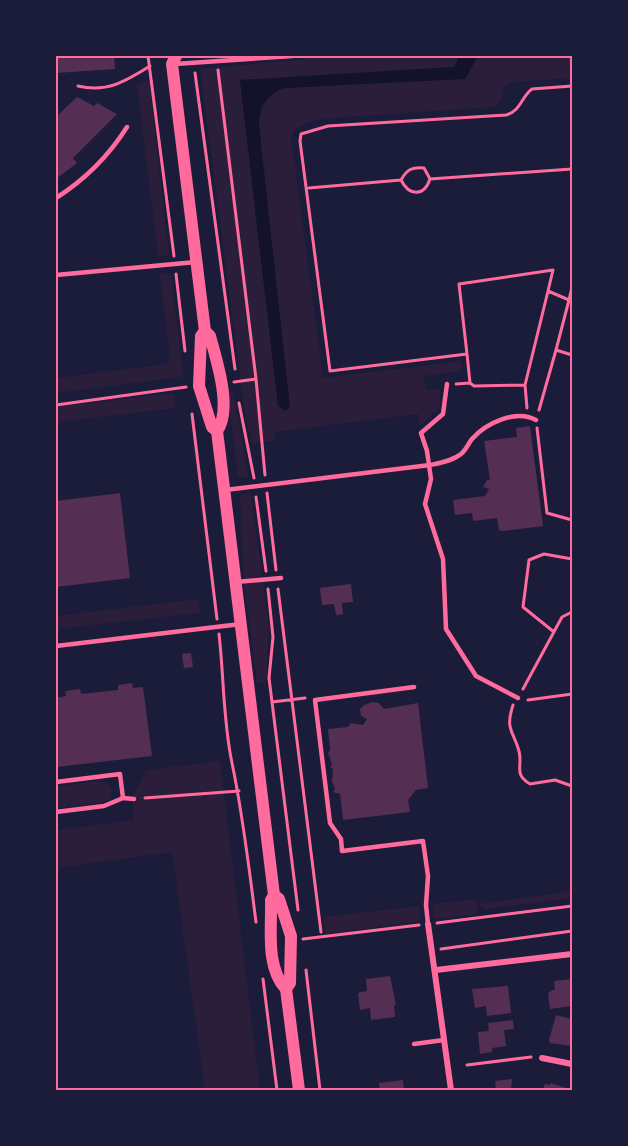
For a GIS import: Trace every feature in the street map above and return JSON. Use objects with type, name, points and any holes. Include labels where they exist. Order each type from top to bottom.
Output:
[{"type":"main road","points":[[171,58],[205,331],[210,336],[222,383],[221,426],[217,431]]},
{"type":"main road","points":[[205,331],[201,336],[200,391],[212,427],[217,431],[274,895],[271,900],[270,943],[281,984],[286,989],[299,1090]]},
{"type":"main road","points":[[274,895],[279,899],[291,936],[290,983],[286,989]]},
{"type":"street","points":[[429,924],[451,1090]]},
{"type":"street","points":[[436,970],[573,954]]},
{"type":"street","points":[[540,1057],[573,1064]]},
{"type":"lane","points":[[171,58],[292,56]]},
{"type":"lane","points":[[56,198],[92,171],[115,146],[128,127]]},
{"type":"lane","points":[[56,275],[197,262]]},
{"type":"lane","points":[[447,384],[443,414],[421,433],[431,482],[425,495],[425,504],[442,559],[446,629],[477,676],[518,698]]},
{"type":"lane","points":[[225,490],[429,465],[460,455],[478,433],[495,422],[528,416],[536,420]]},
{"type":"lane","points":[[236,582],[279,578]]},
{"type":"lane","points":[[56,646],[241,624]]},
{"type":"lane","points":[[414,687],[315,700],[330,823],[341,839],[342,851],[423,841],[428,876],[426,905],[429,924]]},
{"type":"lane","points":[[56,782],[120,774],[123,798]]},
{"type":"lane","points":[[56,812],[104,806],[123,798],[134,799]]},
{"type":"lane","points":[[414,1044],[444,1040]]},
{"type":"path","points":[[148,56],[186,361]]},
{"type":"path","points":[[78,86],[98,90],[111,87],[150,66]]},
{"type":"path","points":[[217,66],[256,379],[291,700],[321,932]]},
{"type":"path","points":[[467,354],[330,371],[308,188],[300,141],[302,134],[328,126],[506,115],[519,107],[532,89],[573,86]]},
{"type":"path","points":[[413,167],[424,168],[430,179],[427,188],[422,192],[413,193],[406,189],[401,180],[413,167]]},
{"type":"path","points":[[430,179],[573,169]]},
{"type":"path","points":[[308,188],[401,180]]},
{"type":"path","points":[[525,385],[474,386],[469,383],[459,284],[553,270],[525,385],[528,416]]},
{"type":"path","points":[[573,287],[536,420],[547,513],[573,520]]},
{"type":"path","points":[[549,291],[571,300]]},
{"type":"path","points":[[556,350],[573,355]]},
{"type":"path","points":[[56,405],[189,387],[188,379]]},
{"type":"path","points":[[236,381],[256,379]]},
{"type":"path","points":[[192,409],[217,615]]},
{"type":"path","points":[[554,632],[523,607],[529,560],[544,554],[573,559]]},
{"type":"path","points":[[573,612],[562,617],[518,698],[511,713],[510,732],[519,748],[519,773],[522,778],[530,784],[555,780],[573,786]]},
{"type":"path","points":[[219,637],[232,763],[239,791],[257,933]]},
{"type":"path","points":[[518,698],[530,701],[573,694]]},
{"type":"path","points":[[272,702],[310,697]]},
{"type":"path","points":[[134,799],[239,791]]},
{"type":"path","points":[[302,939],[573,906]]},
{"type":"path","points":[[450,946],[573,930]]},
{"type":"path","points":[[263,978],[277,1090]]},
{"type":"path","points":[[467,1065],[540,1057]]},
{"type":"shaded area","points":[[313,56],[457,56],[457,62],[454,67],[240,80],[278,405],[282,409],[259,125],[262,107],[269,97],[285,88],[468,76],[478,56],[572,56],[572,78],[511,82],[504,86],[501,100],[494,107],[318,119],[296,128],[291,137],[323,378],[461,361],[462,371],[424,376],[426,390],[440,389],[440,407],[420,426],[418,414],[274,432],[274,441],[252,443],[245,414],[200,69],[299,60]]},
{"type":"shaded area","points":[[457,56],[478,56],[465,79],[285,88],[269,97],[262,107],[259,125],[290,407],[285,411],[278,405],[240,80],[454,67]]},
{"type":"shaded area","points":[[149,81],[169,255],[158,257],[137,84]]},
{"type":"shaded area","points":[[171,273],[183,373],[181,377],[56,393],[56,378],[167,364],[170,358],[160,274]]},
{"type":"shaded area","points":[[227,389],[233,390],[249,478],[238,477]]},
{"type":"shaded area","points":[[174,393],[176,408],[56,422],[56,407]]},
{"type":"shaded area","points":[[251,493],[269,628],[266,683],[257,683],[243,574],[240,495]]},
{"type":"shaded area","points":[[198,599],[200,613],[56,629],[56,616]]},
{"type":"shaded area","points":[[220,761],[260,1090],[205,1090],[172,852],[56,868],[56,830],[134,820],[133,795],[146,770]]},
{"type":"shaded area","points":[[100,781],[108,783],[112,791],[110,799],[103,803],[56,808],[56,786]]},
{"type":"shaded area","points":[[572,891],[572,898],[485,909],[477,904]]},
{"type":"shaded area","points":[[476,899],[478,914],[434,919],[433,904]]},
{"type":"shaded area","points":[[419,906],[421,921],[325,934],[323,917]]},
{"type":"building","points":[[56,56],[114,56],[115,69],[56,73]]},
{"type":"building","points":[[77,97],[94,106],[97,103],[117,114],[73,158],[77,163],[56,179],[56,117]]},
{"type":"building","points":[[530,426],[543,526],[504,531],[499,530],[497,518],[473,521],[472,513],[455,515],[453,500],[485,496],[489,489],[483,487],[487,480],[490,480],[484,441],[517,437],[516,428]]},
{"type":"building","points":[[120,493],[130,578],[56,587],[56,501]]},
{"type":"building","points":[[351,584],[353,602],[342,603],[343,614],[336,615],[334,604],[322,605],[320,588]]},
{"type":"building","points":[[191,653],[193,667],[184,668],[182,654]]},
{"type":"building","points":[[132,683],[133,688],[143,687],[152,756],[56,767],[56,698],[66,696],[65,691],[80,689],[81,694],[118,690],[118,685]]},
{"type":"building","points":[[372,702],[379,703],[384,709],[418,703],[428,788],[416,790],[408,800],[410,812],[343,820],[340,794],[333,792],[335,789],[332,781],[333,769],[330,767],[332,764],[328,753],[330,750],[328,729],[348,727],[351,723],[363,725],[367,719],[361,716],[360,709]]},
{"type":"building","points":[[390,976],[396,1005],[394,1005],[395,1017],[371,1020],[370,1008],[360,1010],[358,993],[367,991],[366,979]]},
{"type":"building","points":[[572,979],[571,1006],[550,1009],[548,993],[555,989],[554,981]]},
{"type":"building","points":[[508,986],[511,1013],[487,1016],[486,1006],[475,1008],[472,989]]},
{"type":"building","points":[[556,1015],[572,1019],[572,1046],[550,1043]]},
{"type":"building","points":[[513,1020],[514,1029],[504,1030],[506,1046],[492,1048],[492,1052],[480,1054],[478,1032],[489,1031],[488,1023]]},
{"type":"building","points":[[512,1079],[511,1090],[496,1090],[495,1081]]},
{"type":"building","points":[[403,1080],[404,1090],[380,1090],[379,1083]]},
{"type":"building","points":[[551,1083],[572,1090],[543,1090],[545,1084],[550,1085]]}]
